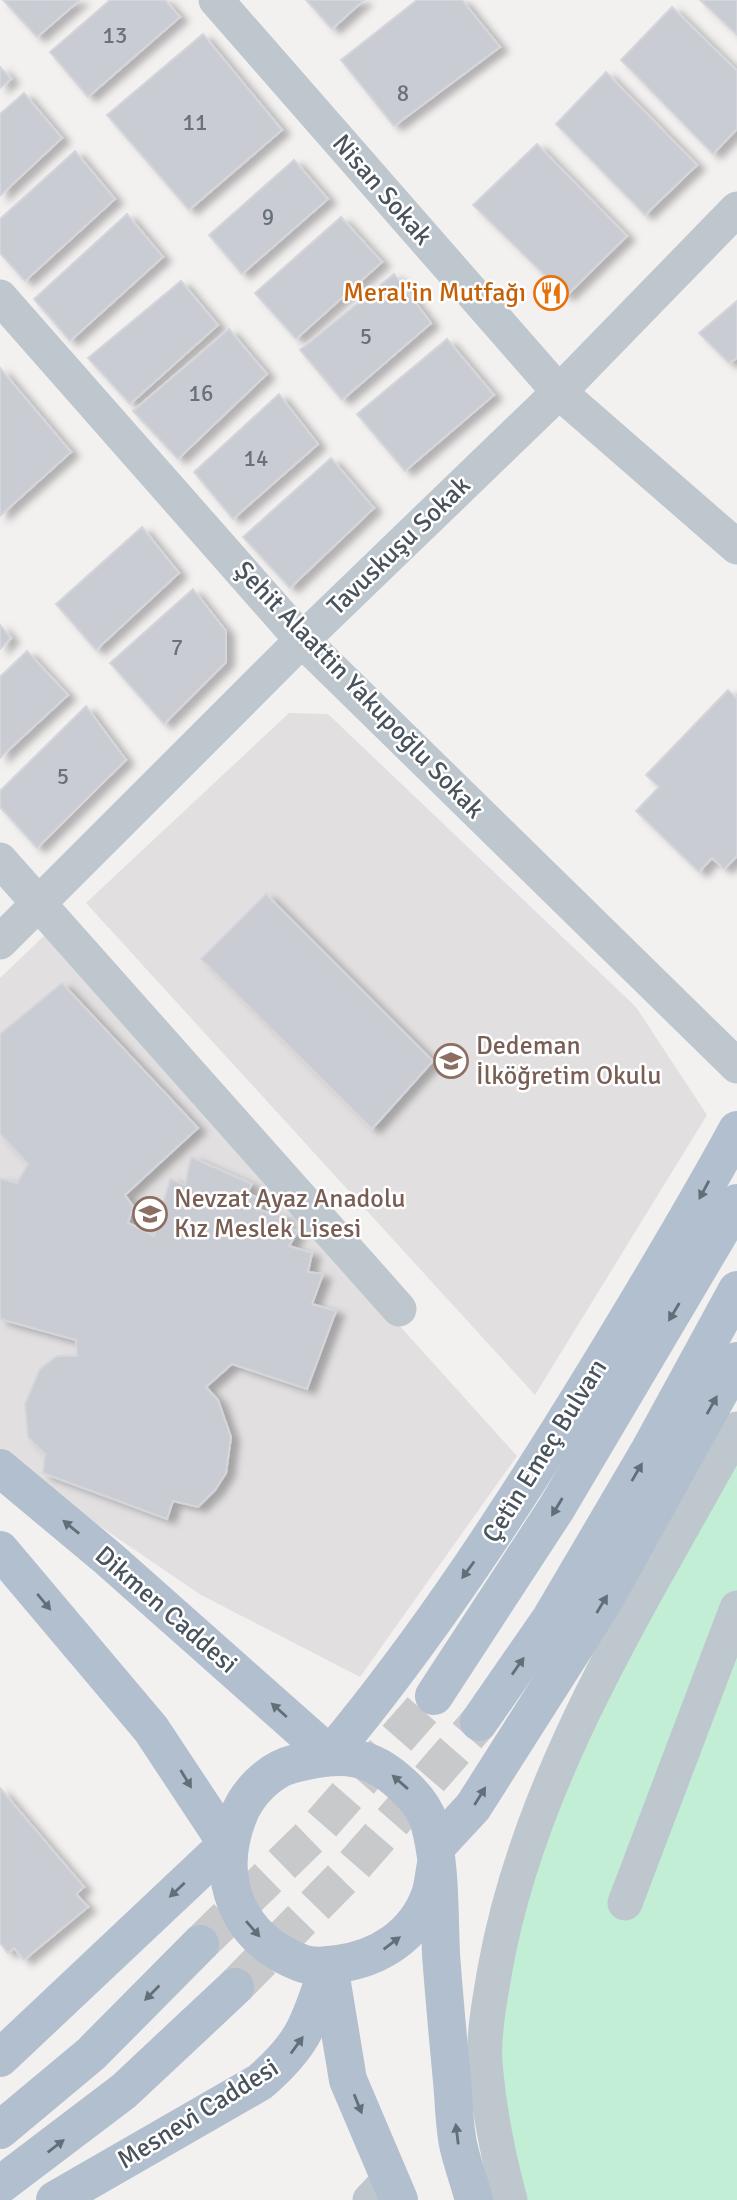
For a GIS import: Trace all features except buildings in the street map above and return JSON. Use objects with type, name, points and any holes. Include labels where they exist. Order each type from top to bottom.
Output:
[{"type":"main road","name":"Çetin Emeç Bulvarı","points":[[330,1755],[369,1709],[512,1510],[694,1210],[737,1130]]},
{"type":"main road","name":"Çetin Emeç Bulvarı","points":[[434,1696],[556,1509],[737,1203]]},
{"type":"main road","points":[[479,1723],[558,1606],[648,1453],[737,1290]]},
{"type":"main road","points":[[474,2200],[458,2143],[445,2015],[436,1856],[428,1818],[411,1792],[388,1772],[360,1759],[330,1755],[284,1766],[261,1783],[242,1805],[228,1844],[227,1874],[235,1904],[253,1931],[276,1951],[303,1965],[330,1965],[362,1961],[390,1947],[414,1924],[430,1896],[436,1856],[473,1807],[602,1604],[737,1361]]},
{"type":"main road","name":"Dikmen Caddesi","points":[[0,1468],[110,1559],[330,1755]]},
{"type":"main road","points":[[0,1550],[151,1729],[228,1844]]},
{"type":"main road","points":[[0,2058],[228,1844]]},
{"type":"main road","points":[[0,2130],[91,2054],[200,1944]]},
{"type":"main road","points":[[330,1965],[348,2080],[386,2193]]},
{"type":"main road","name":"Mesnevi Caddesi","points":[[57,2199],[269,2074],[287,2059],[307,2031],[330,1965]]},
{"type":"main road","name":"Mesnevi Caddesi","points":[[0,2185],[124,2091],[235,1987]]},
{"type":"street","name":"Nisan Sokak","points":[[216,0],[559,391],[737,547]]},
{"type":"street","name":"Tavuskuşu Sokak","points":[[0,942],[302,640],[559,391],[737,209]]},
{"type":"street","name":"Şehit Alaattin Yakupoğlu Sokak","points":[[0,297],[302,640],[737,1066]]},
{"type":"street","points":[[0,860],[400,1309]]},
{"type":"street","points":[[510,2200],[499,2160],[485,2062],[490,1999],[504,1919],[537,1822],[580,1715],[737,1429]]},
{"type":"street","points":[[625,1903],[737,1608]]},
{"type":"shaded area","name":"Dedeman İlköğretim Okulu","points":[[289,713],[328,714],[636,1007],[707,1115],[535,1395],[86,903]]},
{"type":"shaded area","name":"Nevzat Ayaz Anadolu Kız Meslek Lisesi","points":[[46,934],[517,1456],[360,1677],[201,1595],[16,1469],[0,1451],[0,978]]},
{"type":"green space","points":[[737,1429],[737,2200],[510,2200],[499,2160],[504,1919]]},
{"type":"tunnel","points":[[200,1944],[313,1834],[434,1696]]},
{"type":"tunnel","points":[[235,1987],[351,1869],[479,1722]]},
{"type":"place","name":"Meral'in Mutfağı","points":[[551,293]]},
{"type":"place","name":"Dedeman İlköğretim Okulu","points":[[451,1061]]},
{"type":"place","name":"Nevzat Ayaz Anadolu Kız Meslek Lisesi","points":[[150,1214]]}]
